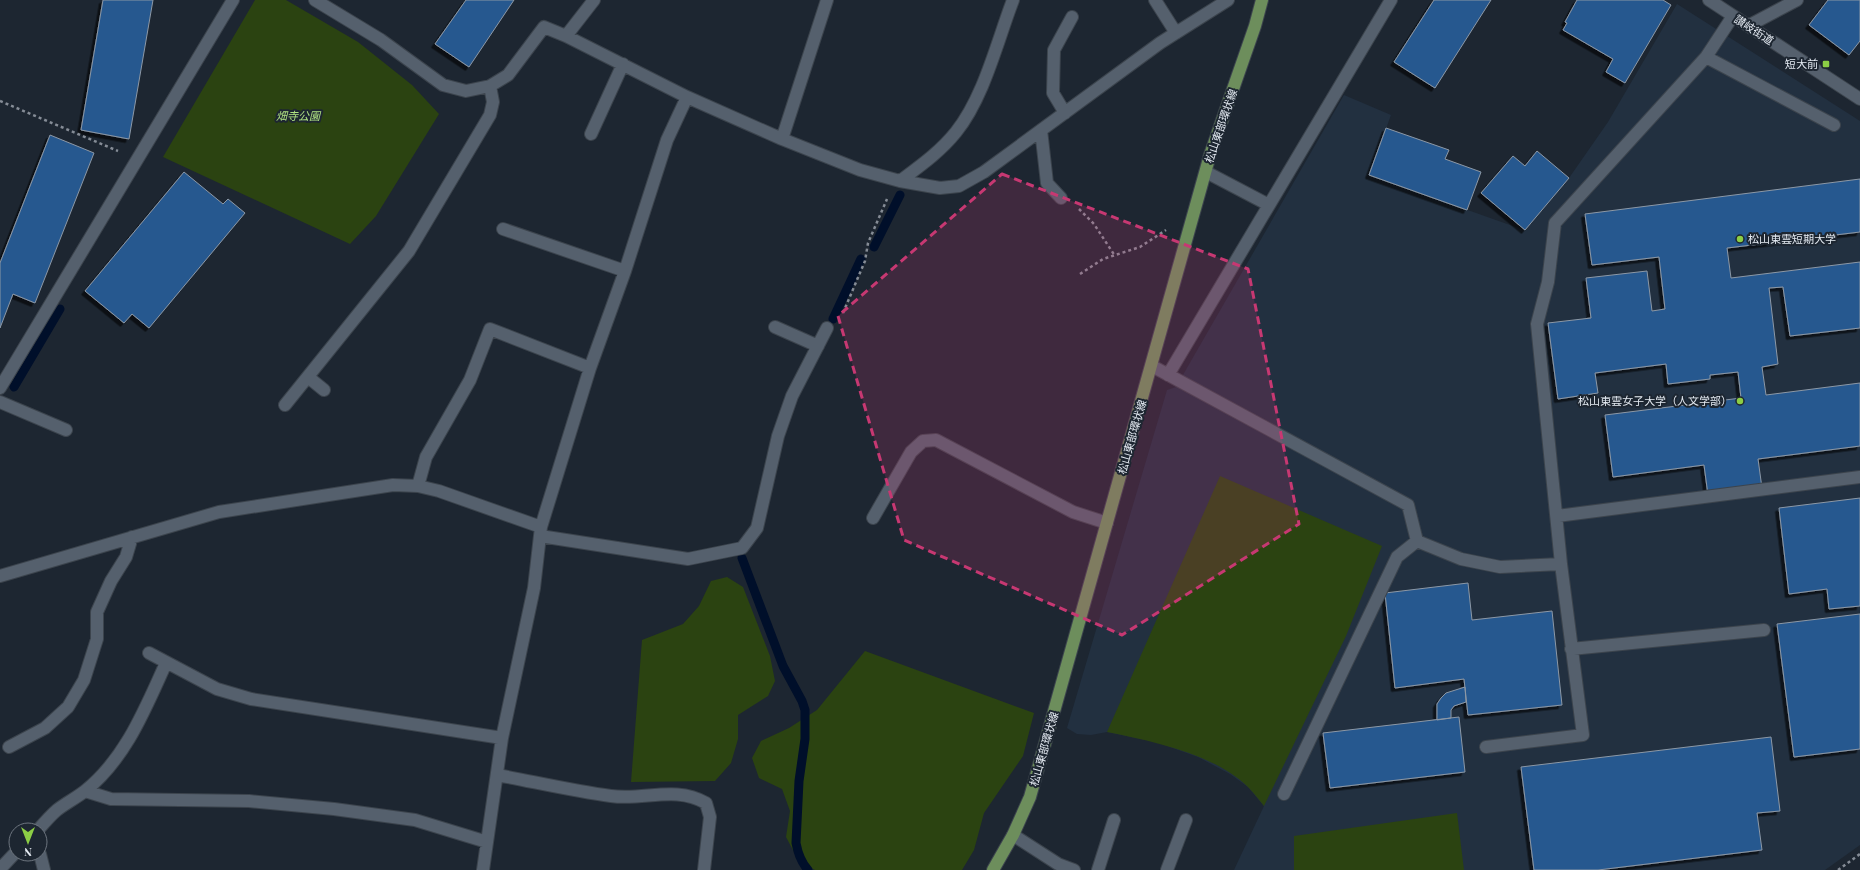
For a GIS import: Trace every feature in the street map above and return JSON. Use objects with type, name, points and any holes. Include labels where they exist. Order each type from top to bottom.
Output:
[{"type":"main road","name":"松山東部環状線","points":[[993,870],[1013,835],[1030,798],[1206,172],[1256,26],[1262,0]]},
{"type":"street","points":[[0,388],[136,159],[233,0]]},
{"type":"street","points":[[315,0],[381,40],[443,85],[466,91],[490,86],[508,75],[544,26],[687,97],[782,139],[860,170],[900,181],[940,188],[959,186],[984,172],[1176,33],[1228,0]]},
{"type":"street","points":[[566,36],[594,0]]},
{"type":"street","points":[[782,139],[828,0]]},
{"type":"street","points":[[900,181],[934,156],[956,132],[976,100],[1013,0]]},
{"type":"street","points":[[1155,0],[1176,33]]},
{"type":"street","points":[[1168,375],[1390,0]]},
{"type":"street","name":"讃岐街道","points":[[1709,0],[1860,99]]},
{"type":"street","points":[[1748,26],[1797,0]]},
{"type":"street","points":[[1486,747],[1583,735],[1561,564],[1537,324],[1548,282],[1555,223],[1706,57],[1734,16]]},
{"type":"street","points":[[1065,112],[1053,93],[1054,50],[1072,17]]},
{"type":"street","points":[[1706,57],[1834,125]]},
{"type":"street","points":[[591,134],[622,64]]},
{"type":"street","points":[[285,405],[409,251],[490,115],[494,102],[490,86]]},
{"type":"street","points":[[483,870],[502,738],[534,588],[541,532],[590,368],[625,271],[666,140],[687,97]]},
{"type":"street","points":[[1041,130],[1047,183],[1061,198]]},
{"type":"street","points":[[1206,172],[1269,205]]},
{"type":"street","points":[[503,229],[625,271]]},
{"type":"street","points":[[775,327],[818,346]]},
{"type":"street","points":[[0,576],[219,512],[393,485],[418,486],[439,490],[541,532],[688,559],[742,548],[757,528],[778,436],[792,396],[827,328]]},
{"type":"street","points":[[418,486],[426,457],[470,380],[490,329],[590,368]]},
{"type":"street","points":[[1152,366],[1408,505],[1417,541]]},
{"type":"street","points":[[308,377],[324,390]]},
{"type":"street","points":[[0,402],[66,430]]},
{"type":"street","points":[[874,518],[911,452],[923,441],[936,440],[1073,512],[1107,523]]},
{"type":"street","points":[[1557,516],[1860,477]]},
{"type":"street","points":[[9,747],[45,728],[68,707],[84,680],[96,639],[97,612],[126,557],[132,537]]},
{"type":"street","points":[[1417,541],[1461,559],[1500,567],[1561,564]]},
{"type":"street","points":[[1284,794],[1397,557],[1417,541]]},
{"type":"street","points":[[1571,649],[1764,630]]},
{"type":"street","points":[[149,653],[217,689],[251,699],[502,738]]},
{"type":"street","points":[[46,822],[57,810],[85,791],[103,774],[127,744],[140,722],[166,663]]},
{"type":"street","points":[[497,775],[613,796],[680,794],[696,797],[706,803],[710,817],[704,870]]},
{"type":"street","points":[[85,791],[111,799],[249,801],[334,809],[415,820],[487,842]]},
{"type":"street","points":[[1098,870],[1114,820]]},
{"type":"street","points":[[1167,870],[1186,820]]},
{"type":"street","points":[[1013,835],[1058,864],[1074,870]]},
{"type":"street","points":[[0,869],[8,860]]},
{"type":"path","points":[[0,101],[136,159]]},
{"type":"path","points":[[827,328],[840,321],[865,261],[868,243],[890,192],[900,181]]},
{"type":"path","points":[[1061,198],[1080,210],[1094,224],[1115,256]]},
{"type":"path","points":[[1080,274],[1103,260],[1140,247],[1165,230],[1189,232]]},
{"type":"path","points":[[1838,870],[1860,854]]},
{"type":"highlighted area","points":[[1002,174],[1248,269],[1299,524],[1122,635],[904,540],[838,316]]},
{"type":"shaded area","points":[[1677,4],[1860,121],[1860,845],[1825,870],[1234,870],[1264,806],[1248,787],[1230,774],[1198,757],[1156,742],[1107,732],[1091,735],[1077,734],[1067,728],[1167,390],[1176,387],[1344,95],[1391,115],[1369,175],[1524,230],[1569,178],[1608,122]]},
{"type":"green space","name":"畑寺公園","points":[[255,0],[286,0],[358,42],[412,85],[439,114],[376,216],[350,244],[163,157]]},
{"type":"green space","points":[[1220,476],[1382,546],[1346,636],[1264,806],[1248,787],[1234,776],[1200,757],[1182,750],[1107,732]]},
{"type":"green space","points":[[727,577],[743,587],[770,656],[775,681],[768,696],[738,715],[738,739],[731,763],[715,781],[631,782],[642,640],[683,624],[699,606],[711,581]]},
{"type":"green space","points":[[865,651],[1034,713],[1023,756],[984,813],[974,850],[962,870],[815,870],[809,867],[794,852],[786,837],[790,811],[782,789],[759,778],[752,758],[761,741],[789,728],[817,710]]},
{"type":"green space","points":[[1457,813],[1464,870],[1294,870],[1294,836]]},
{"type":"building","points":[[103,0],[153,0],[129,139],[81,130]]},
{"type":"building","points":[[466,0],[514,0],[469,67],[435,44]]},
{"type":"building","points":[[1434,0],[1491,0],[1435,88],[1394,62]]},
{"type":"building","points":[[1577,0],[1663,0],[1671,5],[1625,83],[1606,72],[1613,59],[1563,30],[1567,23],[1565,22]]},
{"type":"building","points":[[1828,0],[1860,0],[1860,41],[1849,55],[1809,25]]},
{"type":"building","points":[[1386,128],[1449,150],[1445,159],[1481,172],[1467,210],[1369,175]]},
{"type":"building","points":[[50,135],[94,153],[35,303],[13,294],[0,328],[0,263]]},
{"type":"building","points":[[1537,151],[1569,178],[1525,230],[1481,193],[1513,156],[1525,166]]},
{"type":"building","points":[[184,172],[223,204],[228,199],[245,213],[149,328],[132,314],[124,323],[85,291]]},
{"type":"building","points":[[1860,179],[1860,232],[1727,248],[1731,278],[1860,262],[1860,328],[1790,336],[1783,287],[1769,288],[1778,364],[1762,367],[1766,395],[1860,383],[1860,446],[1758,459],[1762,488],[1708,495],[1704,465],[1613,477],[1605,415],[1741,398],[1738,372],[1710,375],[1710,379],[1668,384],[1666,364],[1595,373],[1598,393],[1558,399],[1548,323],[1591,318],[1586,278],[1647,271],[1652,311],[1665,309],[1659,257],[1592,265],[1585,214]]},
{"type":"building","points":[[1860,498],[1860,606],[1829,609],[1827,589],[1789,594],[1779,508]]},
{"type":"building","points":[[1468,583],[1472,620],[1552,611],[1562,705],[1468,715],[1464,679],[1395,688],[1385,593]]},
{"type":"building","points":[[1860,614],[1860,749],[1794,757],[1777,624]]},
{"type":"building","points":[[1465,687],[1466,702],[1454,706],[1451,710],[1451,718],[1437,720],[1437,704],[1441,698],[1446,693]]},
{"type":"building","points":[[1459,717],[1465,772],[1330,788],[1323,733]]},
{"type":"building","points":[[1771,737],[1780,811],[1757,813],[1762,850],[1598,870],[1534,870],[1521,767]]},
{"type":"waterway","points":[[874,247],[900,195]]},
{"type":"waterway","points":[[833,319],[861,259]]},
{"type":"waterway","points":[[14,387],[60,309]]},
{"type":"waterway","points":[[742,558],[783,666],[802,701],[805,710],[805,739],[799,781],[796,843],[800,858],[808,870]]},
{"type":"place","name":"短大前","points":[[1826,64]]},
{"type":"place","name":"松山東雲短期大学","points":[[1740,239]]},
{"type":"place","name":"松山東雲女子大学（人文学部）","points":[[1740,401]]}]
